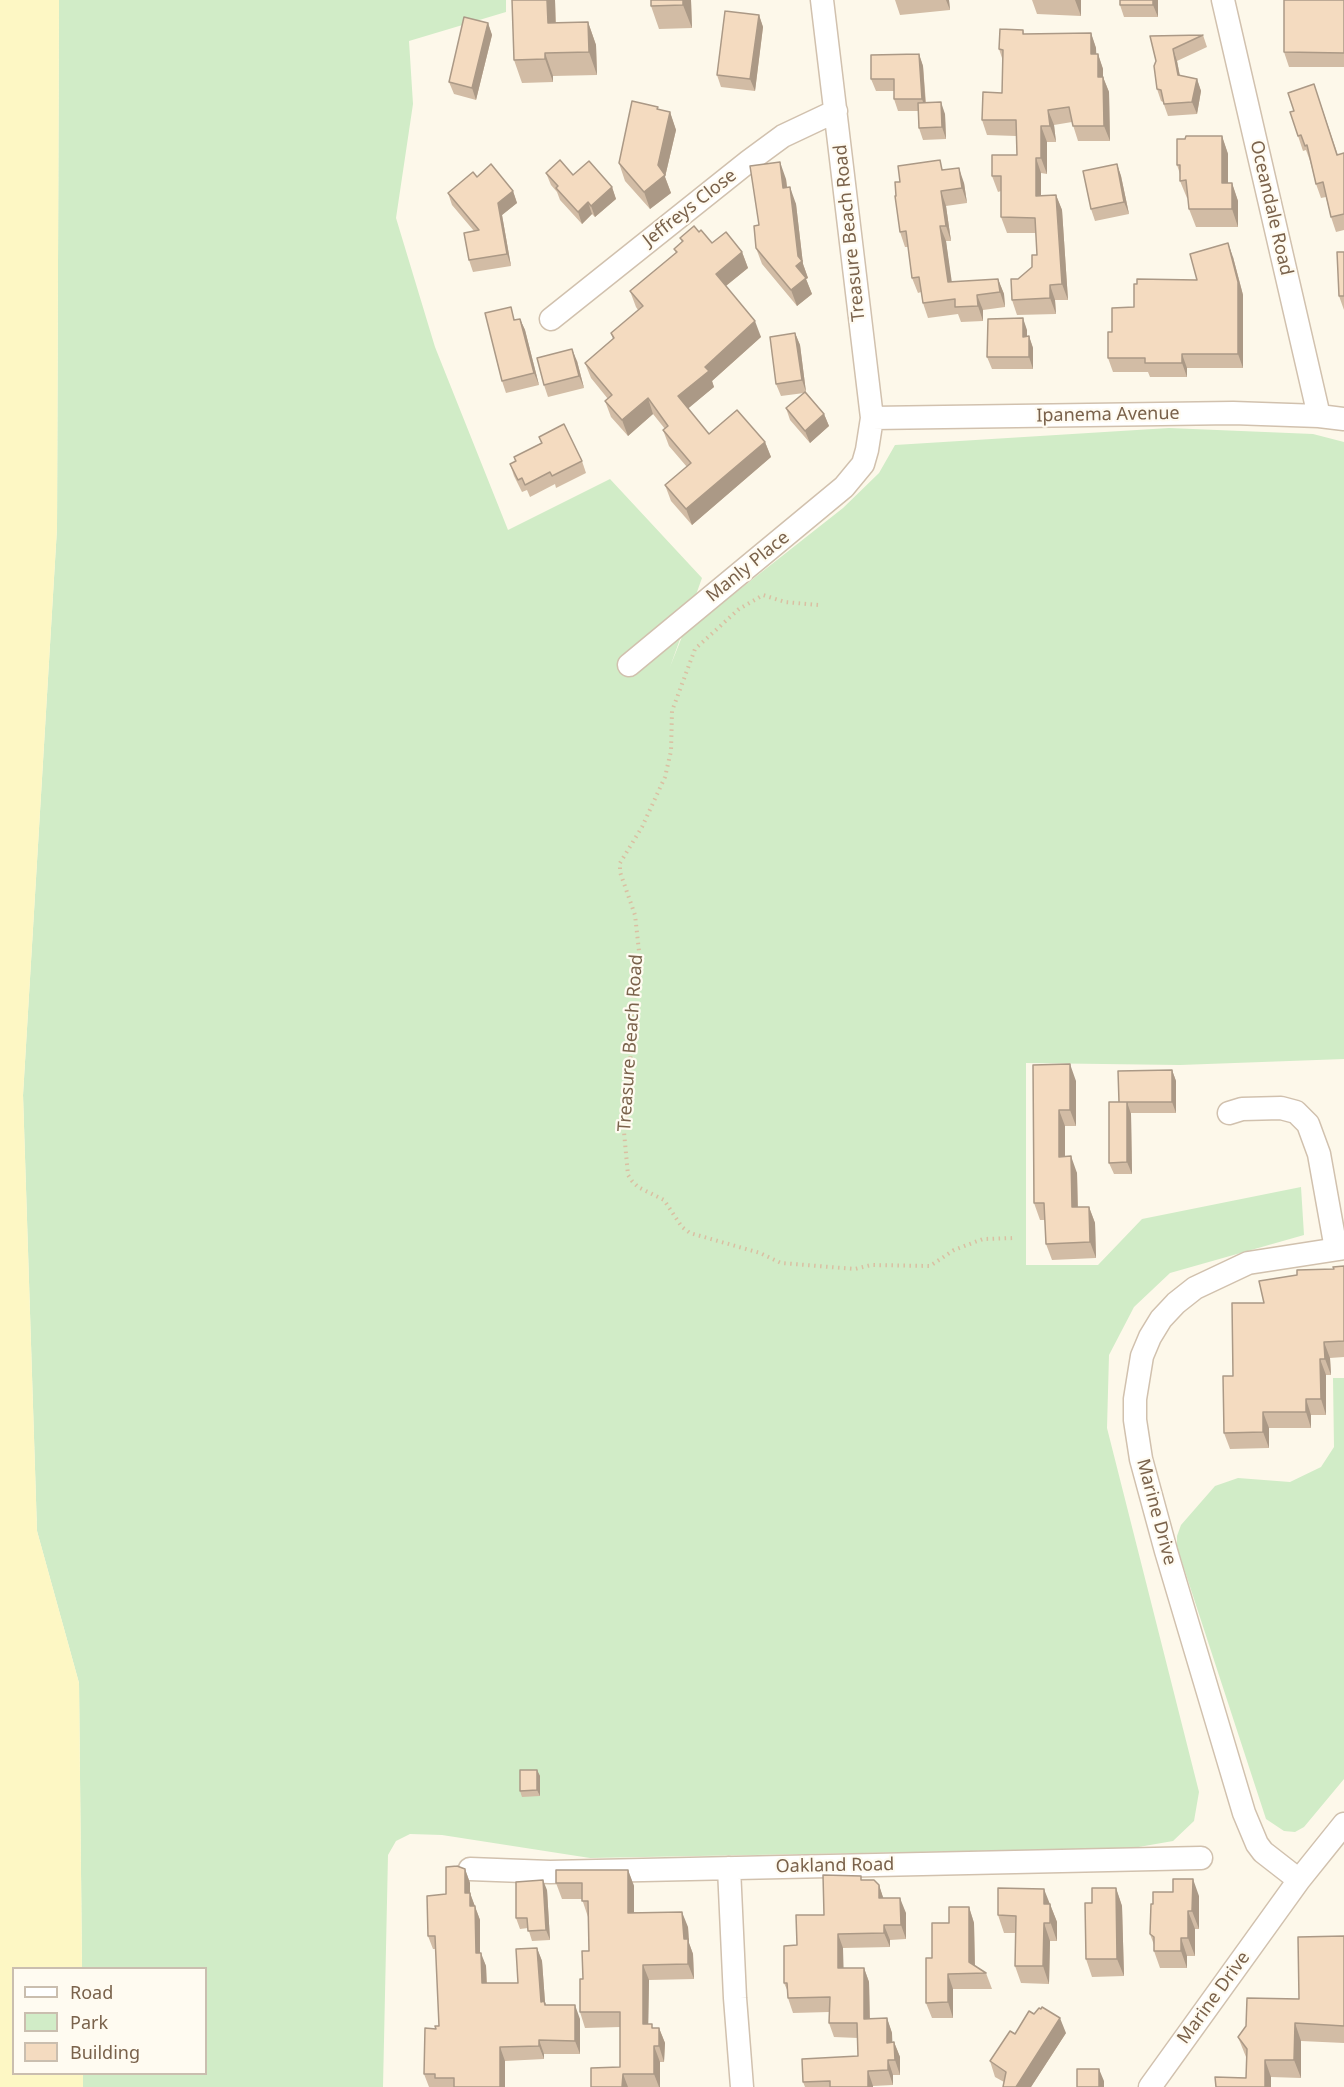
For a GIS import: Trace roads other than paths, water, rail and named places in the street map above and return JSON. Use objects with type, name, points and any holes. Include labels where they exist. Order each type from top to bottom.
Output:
[{"type":"street","name":"Treasure Beach Road","points":[[822,0],[872,418],[863,464]]},
{"type":"street","name":"Oceandale Road","points":[[1223,0],[1319,416]]},
{"type":"street","name":"Jeffreys Close","points":[[551,319],[758,155],[801,126],[836,111]]},
{"type":"street","name":"Ipanema Avenue","points":[[872,418],[1233,413],[1344,419]]},
{"type":"street","name":"Manly Place","points":[[629,665],[844,487],[863,464]]},
{"type":"street","points":[[1228,1113],[1242,1109],[1281,1108],[1296,1112],[1308,1124],[1318,1154],[1340,1248]]},
{"type":"street","name":"Marine Drive","points":[[1299,1880],[1263,1852],[1257,1844],[1244,1813],[1141,1459],[1135,1420],[1135,1399],[1142,1356],[1150,1336],[1161,1319],[1176,1303],[1195,1288],[1248,1263],[1340,1248]]},
{"type":"street","name":"Marine Drive","points":[[1150,2087],[1299,1880],[1344,1824]]},
{"type":"street","name":"Oakland Road","points":[[470,1869],[550,1872],[1201,1858]]},
{"type":"street","points":[[729,1868],[742,2087]]}]
